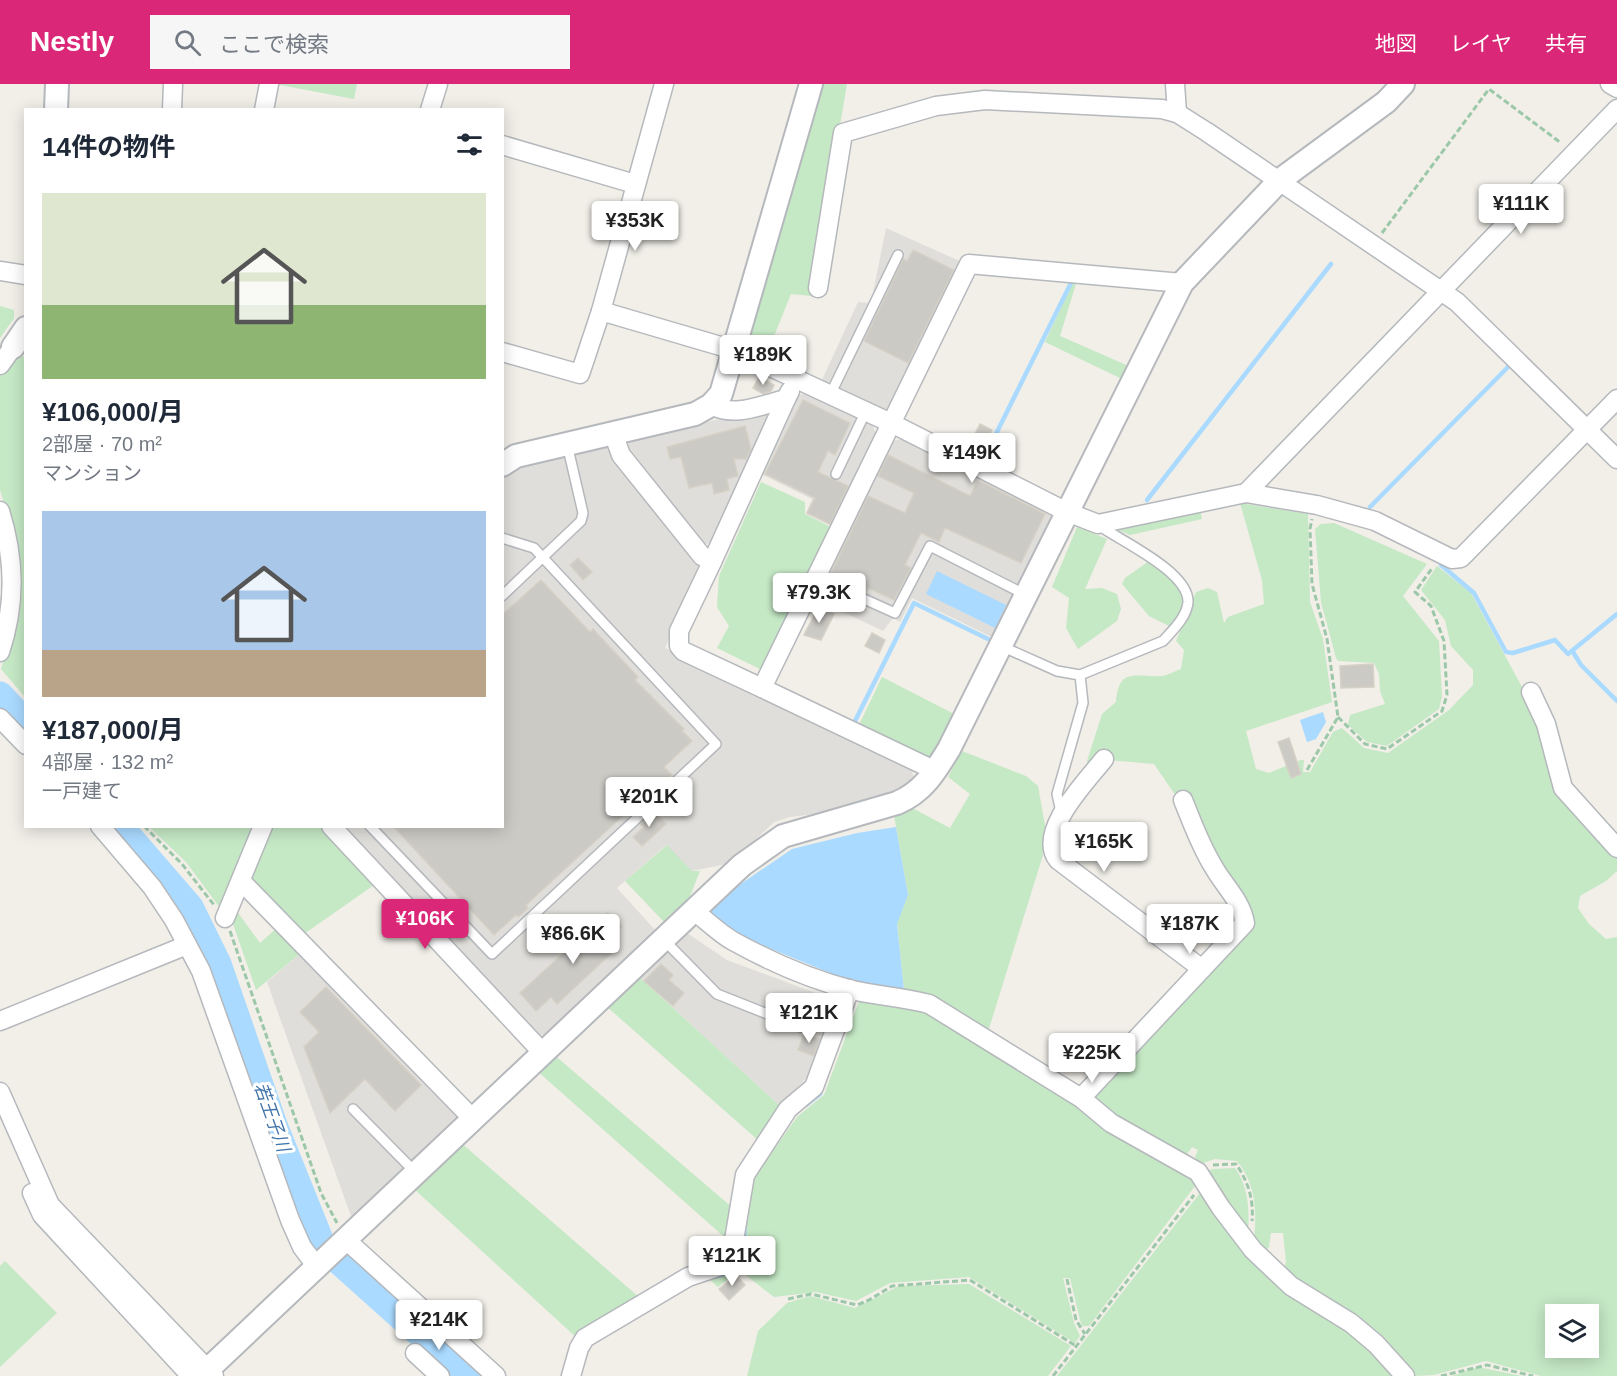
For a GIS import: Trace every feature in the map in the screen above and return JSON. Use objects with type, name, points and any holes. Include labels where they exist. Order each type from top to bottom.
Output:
[{"type":"street","points":[[56,108],[57,84]]},
{"type":"street","points":[[172,108],[173,84]]},
{"type":"street","points":[[264,108],[269,84]]},
{"type":"street","points":[[431,108],[438,84]]},
{"type":"street","points":[[504,353],[580,374],[602,311],[634,184],[664,84]]},
{"type":"street","points":[[504,464],[516,456],[695,414],[711,405],[726,382],[811,84]]},
{"type":"street","points":[[1175,84],[1177,113]]},
{"type":"street","points":[[204,1374],[742,865],[783,836],[909,797],[936,771],[1182,283],[1281,180],[1386,102],[1403,84]]},
{"type":"street","points":[[1610,84],[1617,88]]},
{"type":"street","points":[[818,288],[843,133],[936,106],[985,100],[1033,101],[1124,109],[1162,109],[1177,113],[1281,180],[1457,302],[1617,459]]},
{"type":"street","points":[[1246,493],[1443,293],[1617,109]]},
{"type":"street","points":[[504,146],[634,184]]},
{"type":"street","points":[[762,688],[969,264],[1182,283]]},
{"type":"street","points":[[0,271],[24,275]]},
{"type":"street","points":[[602,311],[734,350],[866,411],[1067,512],[1098,524],[1246,493],[1317,505],[1375,521],[1452,559],[1461,558],[1588,432],[1617,399]]},
{"type":"street","points":[[795,379],[679,631],[679,646],[683,651],[936,771]]},
{"type":"street","points":[[711,405],[722,411],[734,412],[786,399]]},
{"type":"street","points":[[613,433],[621,455],[702,556],[712,562]]},
{"type":"street","points":[[0,511],[10,545],[14,579],[7,633],[0,652]]},
{"type":"street","points":[[1530,692],[1546,724],[1563,788],[1617,848]]},
{"type":"street","points":[[0,718],[24,743]]},
{"type":"street","points":[[1104,759],[1062,814],[1050,840],[1051,852],[1058,860],[1202,969]]},
{"type":"street","points":[[1081,1098],[1245,923],[1242,908],[1213,867],[1183,800]]},
{"type":"street","points":[[102,828],[152,887],[201,971],[290,1220],[302,1247],[319,1264]]},
{"type":"street","points":[[225,918],[262,828]]},
{"type":"street","points":[[333,828],[542,1052]]},
{"type":"street","points":[[241,881],[472,1118]]},
{"type":"street","points":[[693,910],[731,940],[763,956],[850,989],[879,996],[905,997],[929,1004],[1081,1098],[1111,1123],[1202,1178],[1249,1245],[1291,1286],[1351,1323],[1376,1344],[1405,1376]]},
{"type":"street","points":[[0,1021],[187,945]]},
{"type":"street","points":[[571,1376],[579,1348],[585,1338],[688,1277],[718,1267],[731,1258],[745,1175],[788,1109],[814,1087],[850,989]]},
{"type":"street","points":[[0,1092],[50,1205],[204,1374]]},
{"type":"street","points":[[0,1123],[42,1215],[204,1374]]},
{"type":"street","points":[[343,1241],[496,1376]]},
{"type":"street","points":[[415,1353],[440,1376]]},
{"type":"lane","points":[[830,395],[898,255]]},
{"type":"lane","points":[[836,474],[866,411]]},
{"type":"lane","points":[[504,594],[581,521],[583,513],[567,444]]},
{"type":"lane","points":[[1001,646],[1057,671],[1080,675],[1163,641],[1183,616],[1188,604],[1186,591],[1169,573],[1139,550],[1098,524]]},
{"type":"lane","points":[[372,828],[492,954],[716,744],[534,548],[504,539]]},
{"type":"lane","points":[[844,590],[895,613],[930,546],[1026,595]]},
{"type":"lane","points":[[1062,814],[1057,794],[1083,703],[1080,675]]},
{"type":"lane","points":[[663,939],[717,994],[800,1027]]},
{"type":"lane","points":[[353,1109],[416,1173]]},
{"type":"path","points":[[1373,244],[1489,89],[1575,153]]},
{"type":"path","points":[[1317,505],[1310,529],[1312,584],[1327,639],[1338,717],[1365,744],[1388,749],[1442,711],[1448,695],[1444,641],[1431,606],[1415,592],[1442,553]]},
{"type":"path","points":[[1307,770],[1338,717]]},
{"type":"path","points":[[146,828],[182,864],[225,918],[321,1192],[343,1241]]},
{"type":"path","points":[[1053,1376],[1202,1178],[1220,1163],[1236,1164],[1249,1190],[1253,1211],[1249,1245]]},
{"type":"path","points":[[1067,1279],[1076,1320],[1085,1334]]},
{"type":"path","points":[[788,1299],[811,1294],[856,1305],[892,1286],[970,1280],[1076,1346]]},
{"type":"path","points":[[1441,1376],[1487,1365],[1533,1376]]},
{"type":"shaded area","points":[[886,228],[964,263],[889,414],[821,382],[858,302],[871,303]]},
{"type":"shaded area","points":[[807,393],[872,424],[880,444],[838,529],[806,514],[812,499],[759,473],[792,397]]},
{"type":"shaded area","points":[[762,409],[770,418],[714,543],[699,545],[625,454],[630,440]]},
{"type":"shaded area","points":[[903,438],[1050,514],[1053,524],[996,639],[912,598],[900,622],[893,618],[883,631],[814,598],[887,443]]},
{"type":"shaded area","points":[[601,445],[610,449],[699,562],[700,573],[665,648],[911,766],[914,779],[901,790],[830,812],[790,817],[774,822],[731,863],[692,871],[666,845],[617,888],[657,932],[549,1035],[536,1035],[344,828],[504,828],[504,476],[511,468]]},
{"type":"shaded area","points":[[684,931],[727,960],[840,1002],[811,1073],[780,1106],[637,975]]},
{"type":"shaded area","points":[[302,952],[461,1116],[352,1219],[267,982]]},
{"type":"green space","points":[[275,84],[357,84],[354,99]]},
{"type":"green space","points":[[822,84],[847,84],[812,291],[821,297],[791,294],[766,356],[754,349],[750,337]]},
{"type":"green space","points":[[1076,276],[1078,277],[1060,336],[1131,367],[1124,380],[1045,342]]},
{"type":"green space","points":[[0,306],[14,310],[14,318],[0,338]]},
{"type":"green space","points":[[24,356],[24,696],[1,669],[15,621],[15,538],[0,490],[0,376],[8,361]]},
{"type":"green space","points":[[761,482],[805,502],[805,514],[837,530],[765,668],[760,669],[717,648],[729,626],[717,607],[719,576]]},
{"type":"green space","points":[[1240,503],[1308,514],[1310,602],[1323,639],[1332,702],[1246,731],[1256,769],[1269,773],[1304,760],[1303,772],[1310,772],[1333,732],[1342,728],[1364,748],[1388,753],[1449,710],[1473,685],[1473,670],[1451,646],[1445,620],[1421,590],[1437,566],[1471,593],[1541,722],[1561,794],[1617,857],[1617,871],[1606,881],[1580,896],[1578,908],[1589,924],[1606,939],[1617,937],[1617,1376],[1541,1376],[1486,1361],[1434,1375],[1414,1376],[1293,1283],[1284,1268],[1286,1262],[1283,1233],[1271,1233],[1269,1247],[1265,1252],[1254,1240],[1255,1219],[1252,1188],[1237,1161],[1215,1159],[1200,1164],[1195,1157],[1198,1150],[1192,1147],[1185,1157],[1115,1121],[1089,1097],[1133,1052],[1151,1038],[1169,1012],[1245,927],[1178,799],[1154,764],[1108,760],[1088,766],[1087,761],[1102,714],[1116,702],[1121,683],[1125,678],[1162,676],[1181,669],[1184,650],[1176,641],[1196,592],[1208,588],[1217,592],[1224,623],[1228,617],[1264,604],[1262,580]]},
{"type":"green space","points":[[1200,510],[1202,519],[1130,535],[1113,528]]},
{"type":"green space","points":[[1334,523],[1427,564],[1403,596],[1439,641],[1442,696],[1439,709],[1387,746],[1367,742],[1348,725],[1350,715],[1385,704],[1380,691],[1379,674],[1374,663],[1338,661],[1336,658],[1321,602],[1315,529],[1321,524]]},
{"type":"green space","points":[[1077,527],[1107,539],[1085,589],[1102,588],[1117,594],[1121,609],[1117,621],[1078,649],[1066,628],[1069,598],[1052,587]]},
{"type":"green space","points":[[1149,561],[1172,580],[1180,591],[1184,607],[1169,626],[1149,616],[1122,584],[1125,578]]},
{"type":"green space","points":[[882,677],[958,716],[931,759],[858,727]]},
{"type":"green space","points":[[962,751],[1026,776],[1038,786],[1046,831],[1043,855],[987,1035],[904,991],[897,923],[908,895],[894,815],[914,809],[950,828],[970,794],[948,777]]},
{"type":"green space","points":[[150,828],[257,828],[220,908],[186,862]]},
{"type":"green space","points":[[268,828],[326,828],[377,883],[301,936],[248,880]]},
{"type":"green space","points":[[667,845],[692,871],[700,871],[687,904],[666,924],[625,881]]},
{"type":"green space","points":[[236,910],[260,943],[278,927],[302,952],[256,990],[232,921]]},
{"type":"green space","points":[[637,975],[780,1106],[759,1141],[605,1005]]},
{"type":"green space","points":[[861,996],[927,1008],[1195,1181],[1195,1186],[1089,1326],[1082,1326],[1070,1278],[1063,1278],[1074,1323],[1080,1336],[1075,1343],[969,1277],[890,1283],[856,1301],[816,1292],[774,1297],[743,1273],[735,1274],[718,1287],[710,1280],[729,1273],[740,1262],[752,1186],[756,1175],[797,1117],[824,1095]]},
{"type":"green space","points":[[552,1053],[734,1209],[731,1243],[535,1069]]},
{"type":"green space","points":[[460,1142],[640,1298],[578,1339],[413,1188]]},
{"type":"green space","points":[[1235,1168],[1246,1193],[1248,1237],[1204,1175],[1212,1169]]},
{"type":"green space","points":[[1200,1193],[1206,1193],[1401,1376],[1057,1376]]},
{"type":"green space","points":[[5,1261],[57,1313],[0,1367],[0,1266]]},
{"type":"green space","points":[[969,1284],[1071,1346],[1048,1376],[747,1376],[758,1331],[787,1303],[810,1296],[855,1308],[899,1286]]},
{"type":"green space","points":[[1478,1367],[1522,1376],[1452,1376]]},
{"type":"water","points":[[937,571],[1006,605],[995,628],[926,594]]},
{"type":"water","points":[[1323,712],[1326,722],[1316,739],[1307,742],[1300,720]]},
{"type":"water","points":[[896,827],[908,895],[897,924],[904,991],[862,986],[744,938],[705,914],[742,883],[792,849],[857,833]]},
{"type":"building","points":[[913,250],[954,270],[908,363],[864,341],[903,259],[907,261]]},
{"type":"building","points":[[759,377],[774,385],[771,391],[763,394],[753,388]]},
{"type":"building","points":[[803,400],[850,423],[835,455],[828,451],[818,472],[848,486],[830,524],[807,513],[815,498],[765,474]]},
{"type":"building","points":[[980,424],[992,430],[981,454],[968,448]]},
{"type":"building","points":[[745,426],[751,449],[746,459],[734,459],[738,476],[727,479],[729,490],[714,494],[712,483],[689,488],[681,457],[670,459],[667,447]]},
{"type":"building","points":[[888,455],[970,496],[978,480],[1045,514],[1021,563],[945,528],[939,542],[921,533],[905,565],[911,568],[894,600],[868,588],[866,592],[829,577],[868,496],[905,513],[914,493],[878,476]]},
{"type":"building","points":[[578,558],[592,572],[583,580],[570,565]]},
{"type":"building","points":[[541,580],[590,632],[593,629],[638,677],[635,680],[684,729],[682,731],[692,741],[664,767],[672,775],[631,815],[628,811],[526,905],[528,908],[518,917],[516,915],[494,935],[395,828],[504,828],[504,613]]},
{"type":"building","points":[[819,606],[834,614],[821,640],[804,635]]},
{"type":"building","points":[[872,633],[885,640],[879,653],[865,646]]},
{"type":"building","points":[[1373,664],[1374,687],[1341,688],[1340,666]]},
{"type":"building","points":[[1289,738],[1301,774],[1291,778],[1278,742]]},
{"type":"building","points":[[654,811],[666,824],[642,846],[633,837],[644,827],[640,824]]},
{"type":"building","points":[[607,913],[621,927],[608,940],[616,949],[557,1004],[551,997],[536,1011],[520,993]]},
{"type":"building","points":[[661,964],[673,975],[669,980],[684,993],[673,1006],[644,981]]},
{"type":"building","points":[[326,987],[421,1085],[395,1111],[365,1079],[330,1113],[304,1047],[319,1032],[300,1012]]},
{"type":"building","points":[[804,1033],[820,1039],[814,1056],[798,1050]]},
{"type":"building","points":[[736,1275],[745,1285],[729,1300],[719,1289]]},
{"type":"waterway","points":[[1147,500],[1331,264]]},
{"type":"waterway","points":[[984,458],[1071,283]]},
{"type":"waterway","points":[[1370,507],[1508,367]]},
{"type":"waterway","points":[[1441,565],[1474,593],[1506,652],[1513,653],[1555,640],[1568,654],[1617,614]]},
{"type":"waterway","points":[[855,721],[914,603],[988,639]]},
{"type":"waterway","points":[[1573,652],[1581,665],[1617,701]]},
{"type":"waterway","name":"若王子川","points":[[0,695],[24,721]]},
{"type":"waterway","name":"若王子川","points":[[122,828],[190,907],[218,964],[274,1125],[323,1247],[467,1376]]},
{"type":"waterway","points":[[806,1105],[820,1094],[821,1090]]},
{"type":"waterway","points":[[719,1276],[726,1273],[736,1263],[742,1251],[745,1229]]}]
